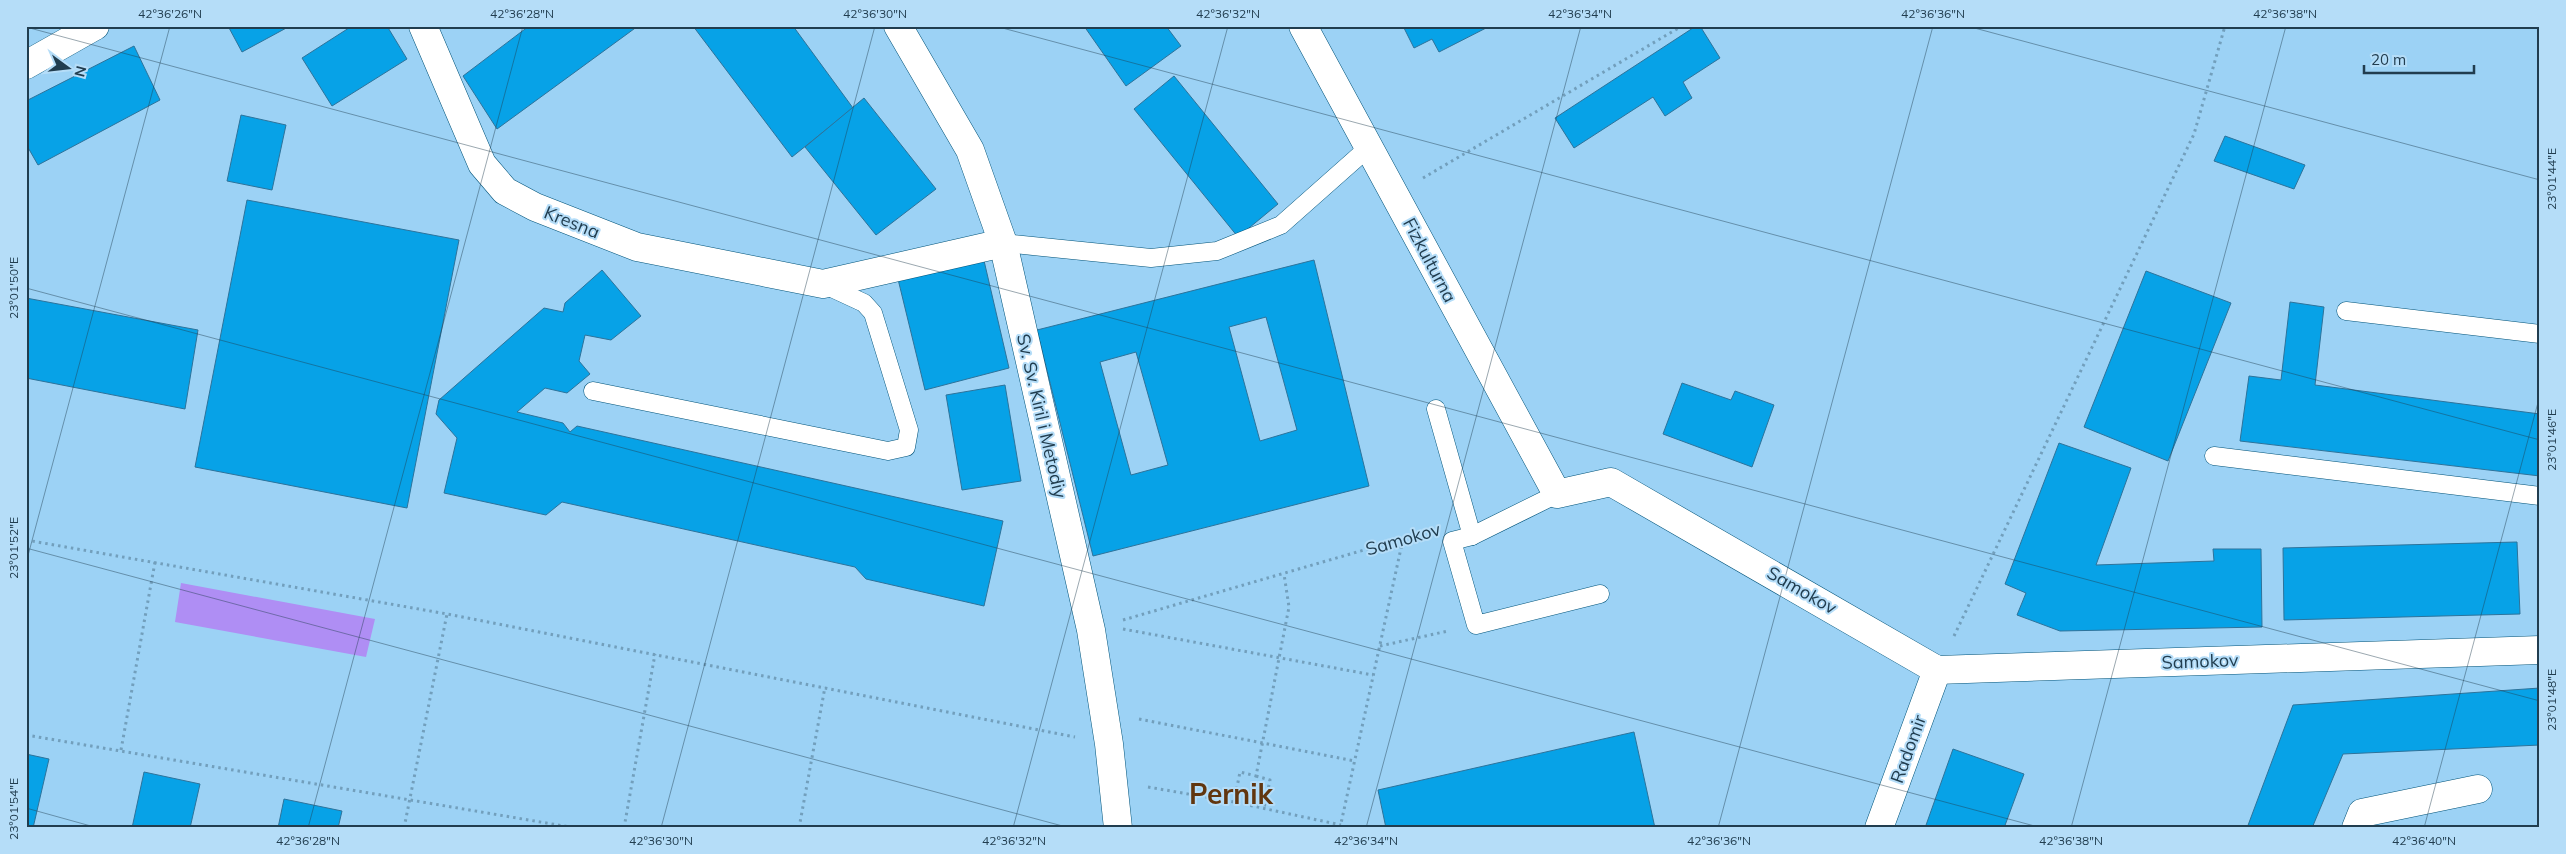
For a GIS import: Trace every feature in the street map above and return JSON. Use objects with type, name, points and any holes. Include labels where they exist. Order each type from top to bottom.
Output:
[{"type":"street","points":[[26,65],[96,26]]},
{"type":"street","name":"Kresna","points":[[423,26],[482,164],[505,191],[535,207],[637,247],[823,284]]},
{"type":"street","name":"Sv. Sv. Kiril i Metodiy","points":[[898,26],[970,150],[1003,243],[1098,628],[1104,713],[1118,828]]},
{"type":"street","name":"Fizkulturna","points":[[1303,26],[1556,494]]},
{"type":"street","points":[[823,284],[1003,243]]},
{"type":"street","name":"Samokov","points":[[1556,494],[1611,482],[1937,670],[2540,650]]},
{"type":"street","name":"Radomir","points":[[1879,828],[1937,670]]},
{"type":"street","points":[[2356,828],[2362,813],[2478,788]]},
{"type":"lane","points":[[1003,243],[1151,258],[1217,252],[1281,225],[1369,147]]},
{"type":"lane","points":[[593,391],[888,451],[906,447],[909,430],[873,313],[864,304],[823,284]]},
{"type":"lane","points":[[2346,311],[2540,334]]},
{"type":"lane","points":[[1436,409],[1470,528]]},
{"type":"lane","points":[[2214,456],[2540,496]]},
{"type":"lane","points":[[1556,494],[1470,528],[1452,541],[1476,625],[1600,594]]},
{"type":"path","points":[[1395,195],[1682,26]]},
{"type":"path","points":[[1937,670],[2194,134],[2225,26]]},
{"type":"path","name":"Samokov","points":[[1098,628],[1403,538],[1470,528]]},
{"type":"path","points":[[1113,781],[1234,802],[1341,826],[1403,538]]},
{"type":"path","points":[[26,540],[447,614],[1109,744]]},
{"type":"path","points":[[121,750],[155,562]]},
{"type":"path","points":[[1256,776],[1264,744],[1289,607],[1284,574]]},
{"type":"path","points":[[404,828],[447,614]]},
{"type":"path","points":[[1380,646],[1476,625]]},
{"type":"path","points":[[1098,628],[1373,675]]},
{"type":"path","points":[[624,828],[656,654]]},
{"type":"path","points":[[799,828],[825,687]]},
{"type":"path","points":[[1104,713],[1355,761]]},
{"type":"path","points":[[26,735],[576,828]]},
{"type":"path","points":[[1234,802],[1240,772],[1270,780],[1264,808]]},
{"type":"shaded area","points":[[181,583],[375,619],[366,657],[175,622]]},
{"type":"building","points":[[228,26],[290,26],[242,52]]},
{"type":"building","points":[[352,26],[387,26],[407,59],[332,106],[302,58]]},
{"type":"building","points":[[529,26],[638,26],[497,129],[463,76]]},
{"type":"building","points":[[693,26],[793,26],[853,108],[792,157]]},
{"type":"building","points":[[1084,26],[1166,26],[1181,46],[1126,86]]},
{"type":"building","points":[[1403,26],[1490,26],[1439,52],[1432,39],[1414,48]]},
{"type":"building","points":[[1696,26],[1700,26],[1720,58],[1683,82],[1692,98],[1665,116],[1653,97],[1574,148],[1555,118]]},
{"type":"building","points":[[134,46],[160,100],[38,165],[26,144],[26,101]]},
{"type":"building","points":[[1174,76],[1278,204],[1238,237],[1134,109]]},
{"type":"building","points":[[864,98],[936,189],[876,235],[805,147]]},
{"type":"building","points":[[241,115],[286,125],[272,190],[227,181]]},
{"type":"building","points":[[2225,136],[2305,165],[2294,189],[2214,161]]},
{"type":"building","points":[[247,200],[459,240],[407,508],[195,467]]},
{"type":"building","points":[[982,252],[1009,368],[925,390],[897,275]]},
{"type":"building","points":[[1314,260],[1369,486],[1093,556],[1037,330]],"holes":[[[1266,317],[1297,430],[1260,441],[1229,327]],[[1136,352],[1168,465],[1131,475],[1100,362]]]},
{"type":"building","points":[[602,270],[641,316],[611,340],[585,335],[579,361],[590,374],[567,393],[545,388],[517,412],[563,423],[570,432],[577,426],[1003,521],[984,606],[866,579],[855,567],[562,502],[546,515],[444,493],[457,438],[436,414],[439,400],[544,308],[563,312],[565,303]]},
{"type":"building","points":[[2146,271],[2231,303],[2168,461],[2084,427]]},
{"type":"building","points":[[26,298],[198,330],[185,409],[26,378]]},
{"type":"building","points":[[2290,302],[2324,307],[2315,385],[2540,414],[2540,476],[2240,441],[2249,376],[2281,380]]},
{"type":"building","points":[[1682,383],[1731,400],[1735,391],[1774,405],[1752,467],[1663,434]]},
{"type":"building","points":[[1005,385],[1021,481],[962,490],[946,395]]},
{"type":"building","points":[[2059,443],[2131,468],[2096,565],[2214,561],[2213,549],[2261,549],[2262,627],[2060,631],[2017,615],[2026,593],[2005,584]]},
{"type":"building","points":[[2517,542],[2520,614],[2284,620],[2283,548]]},
{"type":"building","points":[[2540,688],[2540,745],[2343,754],[2312,828],[2247,828],[2293,705]]},
{"type":"building","points":[[1634,732],[1655,828],[1386,828],[1378,790]]},
{"type":"building","points":[[1953,749],[2024,774],[2004,828],[1925,828]]},
{"type":"building","points":[[26,754],[49,759],[33,828],[26,828]]},
{"type":"building","points":[[144,772],[200,784],[190,828],[132,828]]},
{"type":"building","points":[[284,799],[342,811],[338,828],[278,828]]},
{"type":"district","name":"Pernik","points":[[1231,793]]}]
